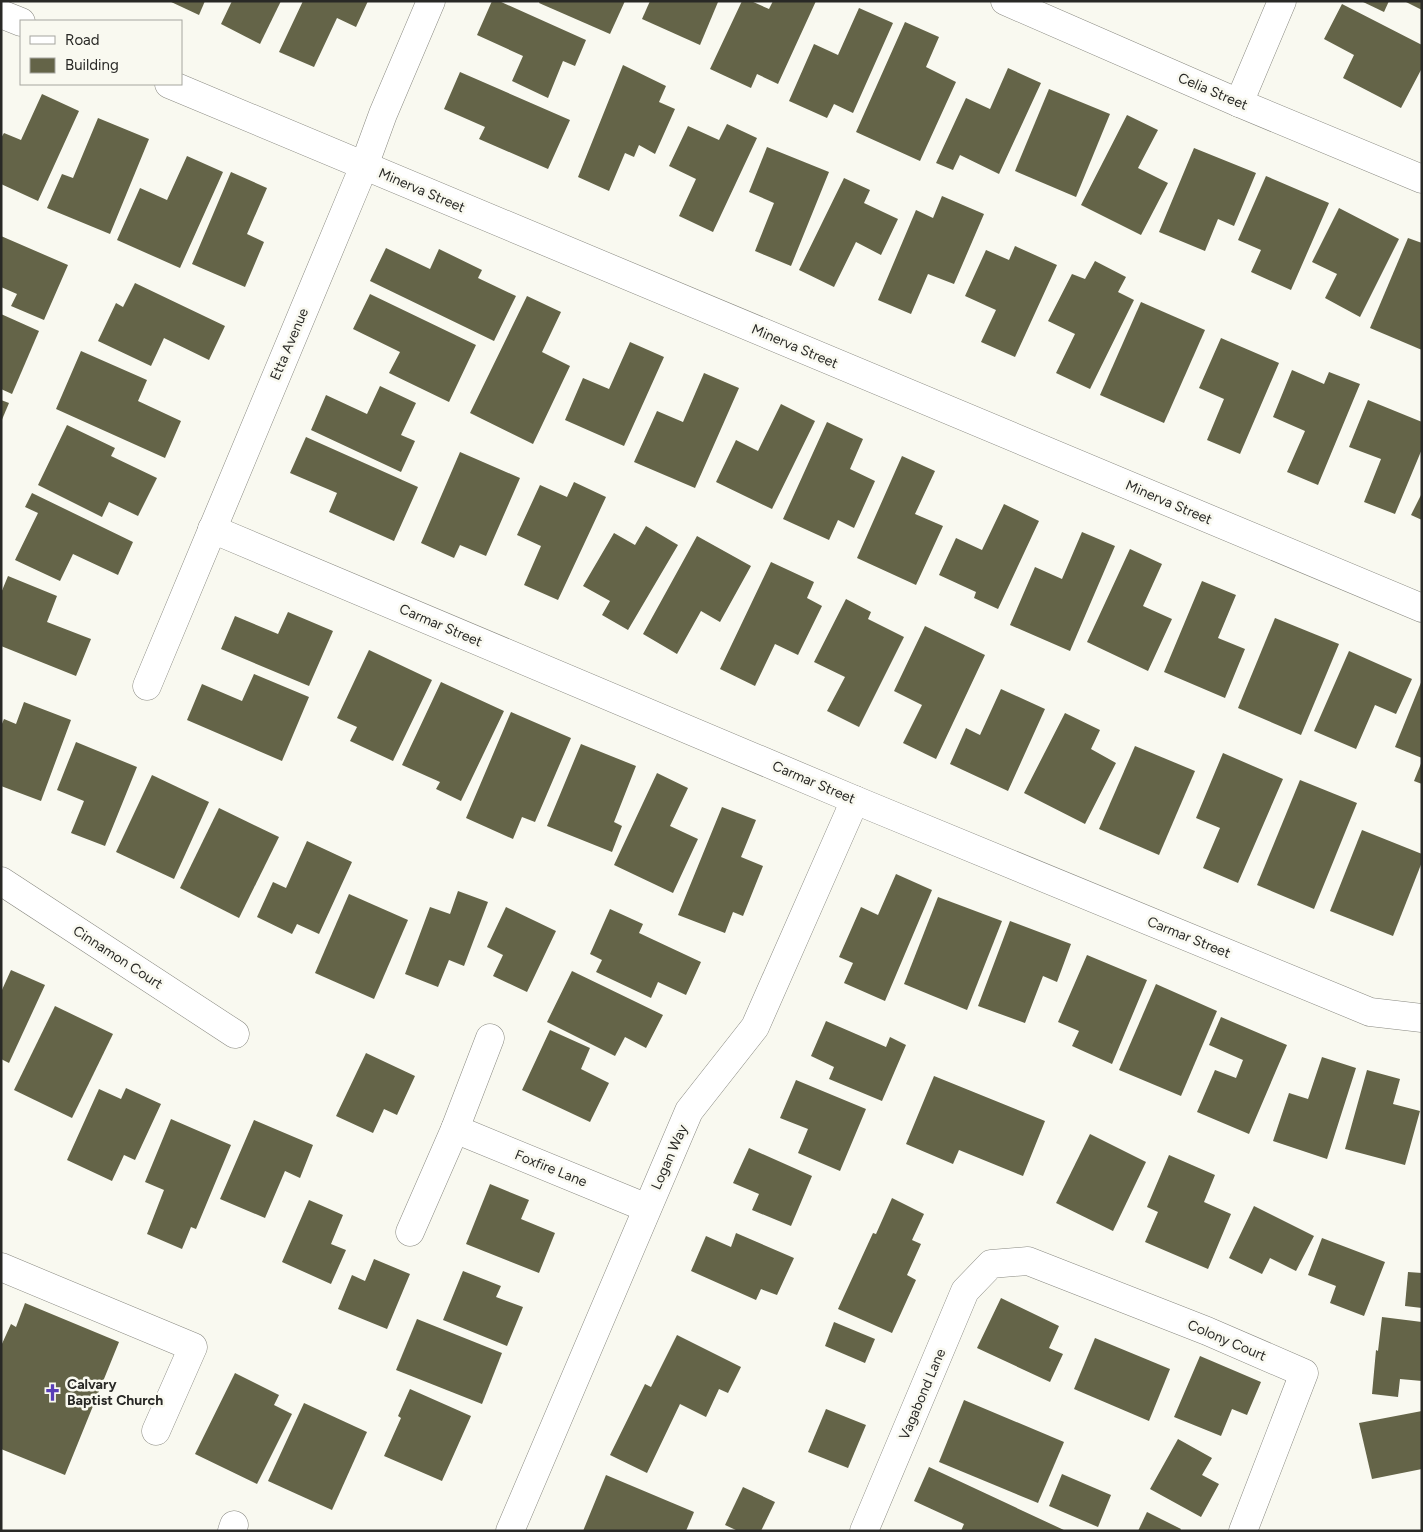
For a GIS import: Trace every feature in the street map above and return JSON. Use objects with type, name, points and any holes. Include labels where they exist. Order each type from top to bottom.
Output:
[{"type":"street","name":"Etta Avenue","points":[[147,686],[431,1]]},
{"type":"street","name":"Celia Street","points":[[1005,1],[1239,103],[1422,179]]},
{"type":"street","points":[[1239,103],[1282,1]]},
{"type":"street","points":[[1,14],[20,22]]},
{"type":"street","name":"Minerva Street","points":[[171,85],[1422,608]]},
{"type":"street","name":"Carmar Street","points":[[212,529],[855,800],[1370,1012],[1422,1018]]},
{"type":"street","name":"Logan Way","points":[[510,1531],[646,1208],[689,1111],[755,1027],[855,800]]},
{"type":"street","name":"Cinnamon Court","points":[[1,881],[235,1034]]},
{"type":"street","points":[[410,1232],[455,1129],[490,1038]]},
{"type":"street","name":"Foxfire Lane","points":[[455,1129],[646,1208]]},
{"type":"street","name":"Colony Court","points":[[991,1264],[1028,1262],[1208,1331],[1304,1373],[1243,1531]]},
{"type":"street","name":"Vagabond Lane","points":[[864,1531],[965,1291],[991,1264]]},
{"type":"street","points":[[1,1267],[193,1348],[156,1431]]},
{"type":"building","points":[[169,1],[205,1],[199,15]]},
{"type":"building","points":[[232,1],[281,1],[260,44],[221,24]]},
{"type":"building","points":[[303,1],[368,1],[356,27],[337,18],[314,67],[279,52]]},
{"type":"building","points":[[492,1],[499,1],[586,40],[575,66],[563,61],[548,98],[512,81],[523,56],[477,35]]},
{"type":"building","points":[[540,1],[625,1],[610,34],[539,3]]},
{"type":"building","points":[[650,1],[718,2],[700,45],[642,19]]},
{"type":"building","points":[[742,1],[751,1],[769,9],[773,1],[816,1],[778,84],[757,74],[751,88],[710,69]]},
{"type":"building","points":[[1361,1],[1389,1],[1384,12]]},
{"type":"building","points":[[1404,1],[1422,1],[1422,10]]},
{"type":"building","points":[[1342,4],[1422,45],[1422,68],[1401,108],[1343,78],[1354,55],[1324,39]]},
{"type":"building","points":[[859,8],[893,23],[853,113],[834,104],[827,118],[789,101],[814,44],[838,55]]},
{"type":"building","points":[[905,22],[939,37],[926,67],[956,82],[920,161],[856,132]]},
{"type":"building","points":[[623,65],[666,86],[659,102],[675,109],[655,154],[639,145],[634,157],[625,153],[609,191],[578,177]]},
{"type":"building","points":[[1008,68],[1041,83],[999,174],[960,155],[953,170],[936,163],[966,98],[990,109]]},
{"type":"building","points":[[460,72],[570,120],[548,169],[479,139],[485,127],[444,109]]},
{"type":"building","points":[[1049,89],[1110,114],[1076,197],[1015,171]]},
{"type":"building","points":[[42,94],[79,111],[38,201],[1,184],[1,138],[4,133],[21,140]]},
{"type":"building","points":[[1127,115],[1158,130],[1138,168],[1168,183],[1141,235],[1081,205]]},
{"type":"building","points":[[98,118],[149,139],[110,234],[47,208],[62,174],[73,178]]},
{"type":"building","points":[[727,124],[757,138],[713,232],[679,216],[696,179],[669,166],[688,126],[719,140]]},
{"type":"building","points":[[767,147],[829,172],[791,266],[755,251],[774,203],[749,192]]},
{"type":"building","points":[[1194,148],[1256,173],[1234,226],[1218,219],[1205,251],[1159,232]]},
{"type":"building","points":[[187,156],[223,172],[180,268],[117,240],[140,188],[167,200]]},
{"type":"building","points":[[231,172],[267,188],[247,234],[264,242],[245,287],[192,264]]},
{"type":"building","points":[[1266,176],[1329,203],[1291,290],[1251,272],[1261,250],[1238,240]]},
{"type":"building","points":[[844,178],[870,190],[864,203],[898,219],[881,255],[856,242],[834,287],[799,270]]},
{"type":"building","points":[[942,196],[984,214],[954,284],[928,274],[911,314],[878,300],[916,210],[933,218]]},
{"type":"building","points":[[1339,208],[1399,239],[1360,317],[1325,298],[1337,274],[1312,262]]},
{"type":"building","points":[[1,236],[68,265],[44,320],[11,306],[17,294],[1,287]]},
{"type":"building","points":[[1408,238],[1422,243],[1422,350],[1370,328]]},
{"type":"building","points":[[1015,246],[1057,265],[1015,357],[981,342],[996,310],[965,296],[986,250],[1009,260]]},
{"type":"building","points":[[386,248],[430,269],[439,249],[482,270],[478,278],[516,296],[494,341],[370,281]]},
{"type":"building","points":[[1095,261],[1126,277],[1118,292],[1134,300],[1090,389],[1056,373],[1075,334],[1048,321],[1072,274],[1085,279]]},
{"type":"building","points":[[135,283],[225,326],[209,360],[164,338],[151,366],[98,341],[116,303],[123,307]]},
{"type":"building","points":[[370,294],[476,345],[449,402],[389,373],[400,352],[353,329]]},
{"type":"building","points":[[527,296],[561,312],[542,352],[570,366],[533,444],[470,413]]},
{"type":"building","points":[[1141,302],[1205,330],[1164,423],[1100,395]]},
{"type":"building","points":[[1,314],[39,331],[12,394],[1,389]]},
{"type":"building","points":[[1221,338],[1279,363],[1240,454],[1207,440],[1224,399],[1199,388]]},
{"type":"building","points":[[630,342],[664,357],[624,446],[565,420],[583,378],[609,389]]},
{"type":"building","points":[[81,351],[147,380],[138,401],[181,421],[165,458],[56,409]]},
{"type":"building","points":[[1292,370],[1324,384],[1329,372],[1360,384],[1318,485],[1287,472],[1305,431],[1273,417]]},
{"type":"building","points":[[704,373],[739,388],[695,488],[634,462],[657,411],[683,422]]},
{"type":"building","points":[[380,386],[416,403],[401,435],[415,441],[401,472],[311,430],[326,395],[367,414]]},
{"type":"building","points":[[1,400],[9,403],[1,422]]},
{"type":"building","points":[[1368,400],[1422,422],[1422,449],[1395,514],[1364,502],[1381,459],[1349,447]]},
{"type":"building","points":[[781,404],[815,421],[772,509],[716,482],[736,440],[758,451]]},
{"type":"building","points":[[827,422],[863,439],[850,469],[875,481],[854,528],[838,520],[829,540],[783,519]]},
{"type":"building","points":[[67,425],[115,448],[111,456],[157,478],[138,516],[109,502],[102,517],[38,485]]},
{"type":"building","points":[[306,437],[418,487],[394,541],[329,512],[337,493],[290,473]]},
{"type":"building","points":[[460,452],[520,478],[486,556],[460,545],[454,558],[421,543]]},
{"type":"building","points":[[902,456],[935,471],[915,514],[943,526],[916,585],[857,558]]},
{"type":"building","points":[[574,482],[606,497],[558,600],[524,585],[541,546],[517,535],[540,485],[567,497]]},
{"type":"building","points":[[32,493],[133,542],[118,575],[73,554],[60,581],[15,560],[38,513],[25,507]]},
{"type":"building","points":[[1422,493],[1422,520],[1411,515]]},
{"type":"building","points":[[1004,504],[1039,521],[998,609],[974,598],[976,592],[939,575],[956,538],[982,550]]},
{"type":"building","points":[[646,526],[678,545],[628,630],[602,615],[610,601],[583,586],[614,533],[635,545]]},
{"type":"building","points":[[1082,532],[1115,546],[1070,651],[1010,625],[1035,567],[1062,579]]},
{"type":"building","points":[[697,536],[751,566],[720,622],[701,611],[677,654],[643,634]]},
{"type":"building","points":[[1130,549],[1162,564],[1143,606],[1172,619],[1148,671],[1087,642]]},
{"type":"building","points":[[771,562],[814,582],[807,598],[822,606],[798,655],[775,644],[755,686],[720,669]]},
{"type":"building","points":[[8,576],[57,596],[47,622],[91,639],[76,676],[1,646],[1,593]]},
{"type":"building","points":[[1202,581],[1236,595],[1218,638],[1245,649],[1225,698],[1164,672]]},
{"type":"building","points":[[846,599],[871,612],[868,619],[904,637],[859,727],[827,711],[845,677],[814,662]]},
{"type":"building","points":[[288,612],[333,631],[309,686],[221,649],[235,616],[278,634]]},
{"type":"building","points":[[1275,618],[1339,644],[1301,735],[1238,708]]},
{"type":"building","points":[[925,626],[985,655],[936,759],[903,743],[922,705],[894,691]]},
{"type":"building","points":[[369,650],[432,680],[393,761],[350,741],[357,727],[337,718]]},
{"type":"building","points":[[1349,651],[1412,679],[1396,714],[1375,705],[1356,749],[1314,731]]},
{"type":"building","points":[[254,674],[309,697],[282,761],[187,720],[202,684],[242,701]]},
{"type":"building","points":[[1422,680],[1422,758],[1395,747]]},
{"type":"building","points":[[441,682],[504,711],[461,801],[436,789],[440,782],[402,765]]},
{"type":"building","points":[[1001,689],[1045,709],[1008,791],[950,764],[966,728],[980,735]]},
{"type":"building","points":[[24,702],[71,720],[41,801],[1,786],[1,726],[4,719],[16,724]]},
{"type":"building","points":[[511,712],[571,738],[535,822],[522,817],[513,839],[466,818]]},
{"type":"building","points":[[1065,713],[1100,730],[1091,749],[1116,763],[1085,824],[1024,793]]},
{"type":"building","points":[[76,742],[137,767],[105,846],[71,833],[84,801],[57,790]]},
{"type":"building","points":[[581,744],[636,766],[614,822],[622,826],[612,852],[547,826]]},
{"type":"building","points":[[1135,746],[1195,771],[1159,855],[1099,829]]},
{"type":"building","points":[[1223,753],[1283,779],[1238,883],[1203,868],[1220,828],[1196,818]]},
{"type":"building","points":[[1422,761],[1422,784],[1414,781]]},
{"type":"building","points":[[657,773],[688,788],[670,826],[698,839],[673,893],[614,865]]},
{"type":"building","points":[[152,775],[209,802],[174,879],[116,852]]},
{"type":"building","points":[[1300,780],[1357,803],[1314,909],[1257,885]]},
{"type":"building","points":[[722,807],[756,820],[741,857],[763,866],[743,916],[733,912],[725,933],[678,915]]},
{"type":"building","points":[[219,808],[279,837],[239,918],[180,888]]},
{"type":"building","points":[[1362,830],[1422,854],[1422,862],[1393,936],[1330,911]]},
{"type":"building","points":[[307,841],[352,862],[319,934],[297,924],[292,934],[257,917],[273,882],[286,888]]},
{"type":"building","points":[[896,874],[932,890],[885,1001],[844,983],[853,963],[839,957],[861,907],[878,915]]},
{"type":"building","points":[[458,891],[488,902],[464,966],[449,960],[438,987],[405,974],[430,907],[450,914]]},
{"type":"building","points":[[349,894],[408,920],[374,999],[315,973]]},
{"type":"building","points":[[938,897],[1002,921],[967,1010],[904,984]]},
{"type":"building","points":[[506,907],[556,931],[527,992],[493,976],[503,955],[487,947]]},
{"type":"building","points":[[610,909],[643,924],[639,933],[701,962],[686,995],[658,982],[651,998],[596,972],[602,960],[590,954]]},
{"type":"building","points":[[1010,921],[1071,944],[1057,982],[1043,976],[1025,1023],[978,1006]]},
{"type":"building","points":[[1087,955],[1147,980],[1112,1064],[1072,1046],[1079,1031],[1058,1022]]},
{"type":"building","points":[[11,970],[45,985],[9,1063],[1,1059],[1,992]]},
{"type":"building","points":[[572,971],[663,1015],[646,1048],[625,1037],[615,1056],[547,1022]]},
{"type":"building","points":[[1156,984],[1217,1011],[1181,1096],[1119,1070]]},
{"type":"building","points":[[55,1006],[113,1034],[72,1118],[14,1090]]},
{"type":"building","points":[[1221,1017],[1287,1045],[1249,1134],[1197,1112],[1215,1070],[1236,1078],[1243,1060],[1209,1045]]},
{"type":"building","points":[[826,1021],[886,1047],[890,1037],[906,1045],[882,1101],[829,1079],[834,1067],[811,1056]]},
{"type":"building","points":[[550,1030],[590,1048],[581,1069],[609,1083],[590,1122],[522,1090]]},
{"type":"building","points":[[366,1053],[415,1076],[397,1115],[384,1109],[373,1133],[336,1116]]},
{"type":"building","points":[[1322,1057],[1356,1068],[1327,1159],[1273,1141],[1289,1093],[1308,1099]]},
{"type":"building","points":[[1367,1070],[1400,1079],[1393,1104],[1420,1111],[1405,1165],[1345,1149]]},
{"type":"building","points":[[934,1076],[1045,1121],[1023,1176],[959,1150],[953,1164],[906,1144]]},
{"type":"building","points":[[796,1080],[866,1109],[840,1171],[798,1153],[808,1129],[780,1118]]},
{"type":"building","points":[[126,1088],[161,1104],[135,1160],[124,1155],[112,1181],[67,1160],[99,1089],[121,1099]]},
{"type":"building","points":[[171,1119],[231,1145],[196,1229],[191,1227],[182,1249],[147,1234],[164,1190],[145,1182]]},
{"type":"building","points":[[254,1120],[313,1145],[300,1178],[285,1171],[265,1218],[220,1199]]},
{"type":"building","points":[[1090,1134],[1146,1162],[1113,1231],[1056,1203]]},
{"type":"building","points":[[749,1148],[812,1176],[791,1226],[752,1210],[759,1194],[733,1183]]},
{"type":"building","points":[[1169,1155],[1215,1175],[1204,1202],[1231,1214],[1208,1269],[1145,1242],[1158,1212],[1147,1207]]},
{"type":"building","points":[[490,1184],[529,1200],[521,1219],[555,1233],[539,1273],[466,1244]]},
{"type":"building","points":[[892,1198],[924,1214],[912,1240],[921,1244],[907,1275],[916,1280],[892,1333],[838,1309],[873,1233],[876,1234]]},
{"type":"building","points":[[309,1200],[343,1215],[331,1244],[346,1250],[331,1284],[282,1262]]},
{"type":"building","points":[[1254,1206],[1314,1236],[1296,1271],[1270,1258],[1262,1274],[1229,1258]]},
{"type":"building","points":[[736,1233],[794,1258],[777,1295],[761,1289],[756,1300],[691,1271],[706,1236],[731,1247]]},
{"type":"building","points":[[1322,1238],[1385,1262],[1364,1316],[1330,1303],[1336,1286],[1308,1275]]},
{"type":"building","points":[[374,1259],[410,1274],[387,1329],[338,1309],[352,1275],[365,1281]]},
{"type":"building","points":[[463,1271],[501,1286],[496,1297],[523,1307],[507,1346],[443,1320]]},
{"type":"building","points":[[1408,1272],[1422,1273],[1422,1308],[1405,1306]]},
{"type":"building","points":[[1001,1298],[1059,1326],[1049,1348],[1063,1354],[1050,1382],[977,1348]]},
{"type":"building","points":[[25,1303],[119,1342],[65,1475],[1,1449],[1,1346],[11,1324],[16,1327]]},
{"type":"building","points":[[1382,1317],[1422,1322],[1422,1381],[1400,1379],[1398,1397],[1372,1394],[1376,1350],[1378,1351]]},
{"type":"building","points":[[417,1319],[502,1353],[482,1404],[396,1370]]},
{"type":"building","points":[[834,1322],[875,1339],[865,1363],[825,1346]]},
{"type":"building","points":[[677,1335],[741,1367],[728,1393],[719,1389],[706,1417],[680,1404],[647,1473],[610,1455],[645,1384],[651,1387]]},
{"type":"building","points":[[1095,1338],[1170,1369],[1149,1421],[1074,1389]]},
{"type":"building","points":[[1200,1356],[1261,1382],[1247,1415],[1232,1409],[1221,1436],[1174,1417]]},
{"type":"building","points":[[235,1373],[279,1395],[274,1405],[292,1414],[257,1484],[195,1454]]},
{"type":"building","points":[[410,1389],[471,1416],[442,1481],[384,1456],[401,1418],[398,1416]]},
{"type":"building","points":[[964,1400],[1064,1442],[1038,1503],[939,1462]]},
{"type":"building","points":[[304,1403],[367,1432],[332,1510],[268,1481]]},
{"type":"building","points":[[826,1409],[866,1425],[848,1468],[808,1452]]},
{"type":"building","points":[[1422,1411],[1422,1469],[1372,1479],[1359,1423]]},
{"type":"building","points":[[1178,1439],[1212,1458],[1202,1475],[1219,1484],[1201,1517],[1150,1489]]},
{"type":"building","points":[[929,1467],[1066,1531],[961,1531],[964,1524],[914,1501]]},
{"type":"building","points":[[1062,1474],[1111,1495],[1098,1527],[1049,1506]]},
{"type":"building","points":[[606,1475],[694,1512],[686,1531],[583,1531]]},
{"type":"building","points":[[743,1487],[775,1502],[761,1531],[738,1531],[725,1525]]},
{"type":"building","points":[[1147,1512],[1181,1529],[1180,1531],[1138,1531]]},
{"type":"place","name":"Calvary Baptist Church","points":[[53,1392]]}]
